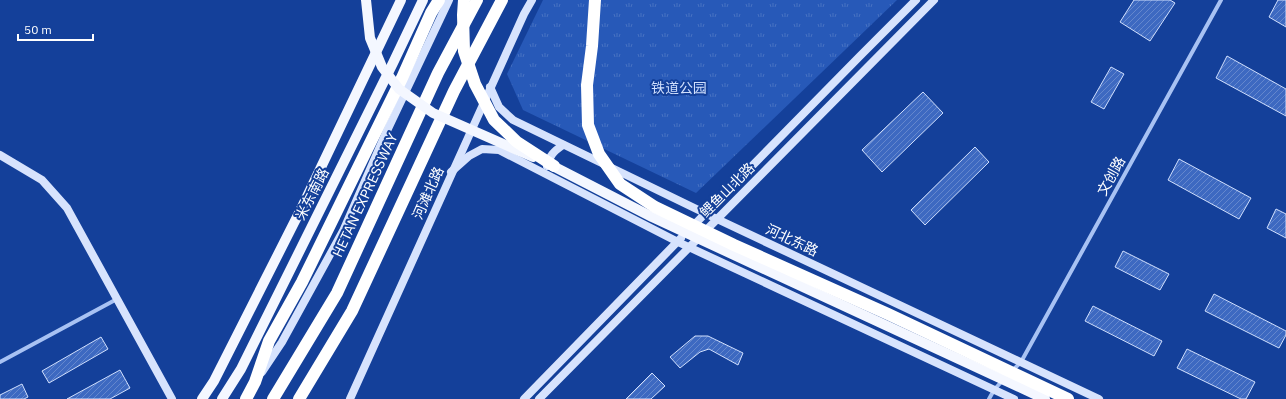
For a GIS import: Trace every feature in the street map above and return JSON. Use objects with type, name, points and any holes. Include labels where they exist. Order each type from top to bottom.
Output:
[{"type":"highway","points":[[246,399],[270,341],[302,282],[402,78],[431,13],[439,0]]},
{"type":"highway","points":[[464,0],[464,51],[475,84],[494,120],[517,142],[551,170]]},
{"type":"highway","name":"HETAN EXPRESSWAY","points":[[273,399],[336,293],[438,73],[477,0]]},
{"type":"highway","points":[[299,399],[352,311],[454,91],[502,0]]},
{"type":"highway","points":[[595,0],[592,46],[587,85],[588,125],[599,154],[620,184],[655,207],[734,245],[888,314],[1068,399]]},
{"type":"main road","points":[[366,0],[370,38],[382,67],[399,89],[433,113],[551,170],[1045,399]]},
{"type":"main road","name":"米东南路","points":[[202,399],[214,381],[302,207],[402,0]]},
{"type":"main road","name":"米东南路","points":[[222,399],[241,369],[390,70],[423,0]]},
{"type":"main road","points":[[254,382],[282,342],[343,231],[385,135],[450,0]]},
{"type":"main road","name":"河滩北路","points":[[350,399],[451,172],[524,14],[532,0]]},
{"type":"main road","name":"鲤鱼山北路","points":[[524,399],[854,61],[916,0]]},
{"type":"main road","name":"鲤鱼山北路","points":[[539,399],[934,0]]},
{"type":"main road","name":"河北东路","points":[[490,87],[499,107],[513,120],[705,214],[1099,399]]},
{"type":"main road","points":[[551,170],[547,168],[548,160],[553,152],[563,145]]},
{"type":"main road","points":[[451,172],[469,156],[482,149],[499,150],[551,170],[678,242],[1014,399]]},
{"type":"main road","points":[[0,155],[42,180],[67,208],[172,399]]},
{"type":"street","name":"文创路","points":[[989,399],[994,390],[1021,362],[1220,0]]},
{"type":"street","points":[[0,362],[117,298]]},
{"type":"green space","name":"铁道公园","points":[[543,0],[897,0],[696,193],[523,110],[507,74]]},
{"type":"building","points":[[1134,0],[1170,0],[1175,3],[1150,41],[1120,22]]},
{"type":"building","points":[[1278,0],[1286,0],[1286,27],[1269,17]]},
{"type":"building","points":[[1227,56],[1286,89],[1286,116],[1216,78]]},
{"type":"building","points":[[1111,67],[1124,74],[1104,109],[1091,102]]},
{"type":"building","points":[[923,92],[943,113],[882,172],[862,150]]},
{"type":"building","points":[[975,147],[989,162],[925,225],[911,210]]},
{"type":"building","points":[[1179,159],[1251,198],[1239,219],[1168,180]]},
{"type":"building","points":[[1276,209],[1286,214],[1286,238],[1267,228]]},
{"type":"building","points":[[1123,251],[1169,274],[1160,290],[1115,267]]},
{"type":"building","points":[[1214,294],[1286,331],[1286,335],[1279,348],[1205,311]]},
{"type":"building","points":[[1093,306],[1162,341],[1154,356],[1085,321]]},
{"type":"building","points":[[695,336],[708,336],[743,353],[738,365],[709,349],[700,352],[680,368],[670,357]]},
{"type":"building","points":[[101,337],[108,349],[49,383],[42,371]]},
{"type":"building","points":[[1187,349],[1255,382],[1246,399],[1241,399],[1177,368]]},
{"type":"building","points":[[120,370],[130,388],[110,399],[67,399]]},
{"type":"building","points":[[652,373],[665,386],[651,399],[626,399]]},
{"type":"building","points":[[22,384],[28,397],[24,399],[0,399],[0,395]]}]
